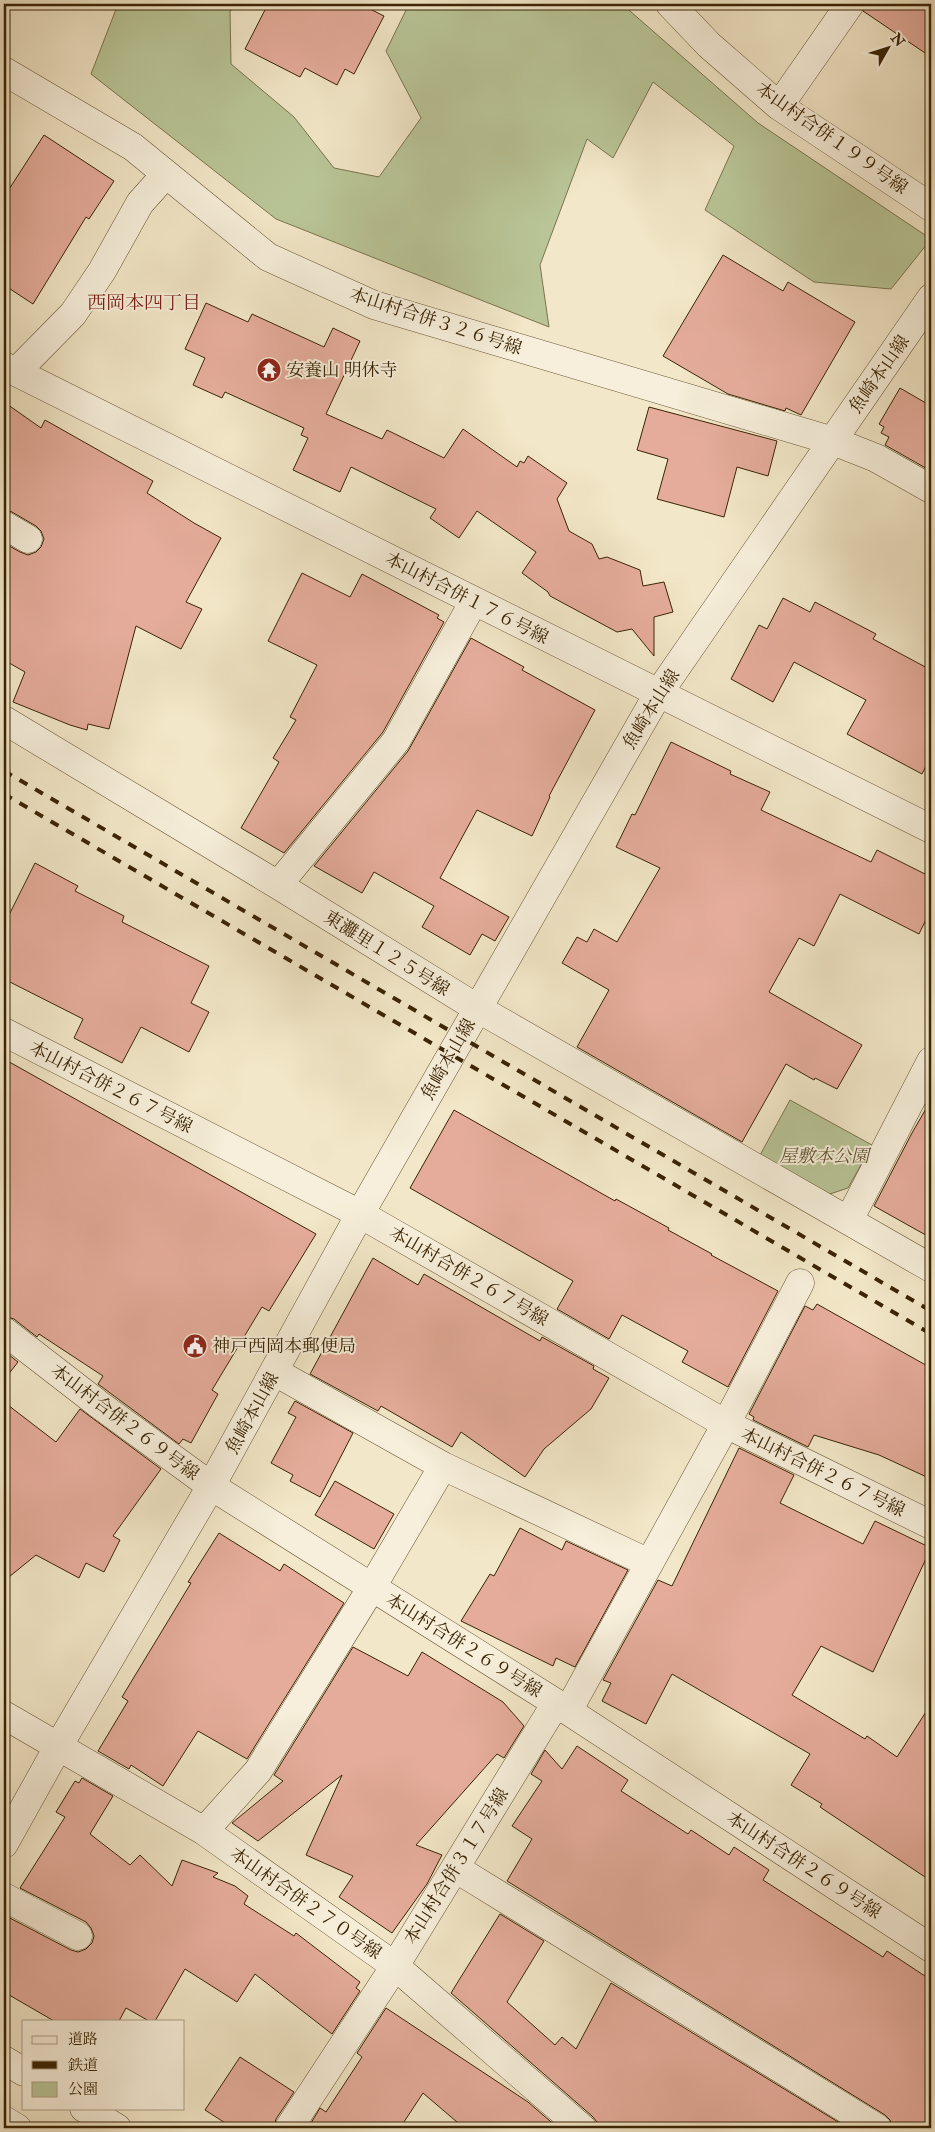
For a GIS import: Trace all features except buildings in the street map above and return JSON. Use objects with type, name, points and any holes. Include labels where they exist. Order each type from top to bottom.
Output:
[{"type":"street","name":"本山村合併１９９号線","points":[[670,4],[709,45],[780,106],[931,207]]},
{"type":"street","points":[[780,106],[850,4]]},
{"type":"street","name":"本山村合併３２６号線","points":[[4,71],[133,147],[268,257],[374,305],[833,441],[876,458],[931,489]]},
{"type":"street","points":[[10,369],[73,314],[102,271],[140,204],[166,174]]},
{"type":"street","name":"魚崎本山線","points":[[4,1844],[58,1747],[211,1486],[360,1214],[658,694],[931,298]]},
{"type":"street","name":"本山村合併１７６号線","points":[[10,369],[931,829]]},
{"type":"street","points":[[4,525],[28,540]]},
{"type":"street","points":[[278,885],[396,741],[474,601]]},
{"type":"street","name":"東灘里１２５号線","points":[[4,720],[278,885],[477,1008],[931,1268]]},
{"type":"street","name":"本山村合併２６７号線","points":[[4,1032],[360,1214],[726,1424],[931,1525]]},
{"type":"street","points":[[849,1220],[931,1061]]},
{"type":"street","name":"本山村合併３１７号線","points":[[288,2128],[395,1966],[455,1868],[562,1707],[649,1563],[726,1424],[800,1283]]},
{"type":"street","name":"本山村合併２６９号線","points":[[4,1331],[101,1406],[211,1486],[562,1707],[931,1948]]},
{"type":"street","points":[[275,1372],[443,1466],[649,1563]]},
{"type":"street","points":[[204,1831],[258,1771],[372,1587],[443,1466]]},
{"type":"street","name":"本山村合併２７０号線","points":[[4,1715],[204,1831],[395,1966],[582,2128]]},
{"type":"street","points":[[455,1868],[878,2128]]},
{"type":"street","points":[[4,1897],[78,1936]]},
{"type":"street","points":[[4,2060],[22,2071]]},
{"type":"street","points":[[87,2110],[117,2128]]},
{"type":"street","points":[[4,2120],[17,2128]]},
{"type":"green space","points":[[118,4],[239,4],[230,11],[231,64],[294,117],[334,168],[379,177],[421,118],[386,51],[409,4],[622,4],[758,123],[931,239],[891,289],[814,282],[705,210],[734,146],[653,82],[613,158],[587,139],[540,265],[549,327],[276,219],[91,74]]},
{"type":"green space","name":"屋敷本公園","points":[[790,1100],[872,1145],[848,1188],[827,1195],[759,1157]]},
{"type":"railway","points":[[4,771],[931,1311]]},
{"type":"railway","points":[[4,794],[931,1334]]},
{"type":"place","name":"安養山 明休寺","points":[[269,370]]},
{"type":"place","name":"神戸西岡本郵便局","points":[[195,1346]]},
{"type":"district","name":"西岡本四丁目","points":[[144,302]]}]
